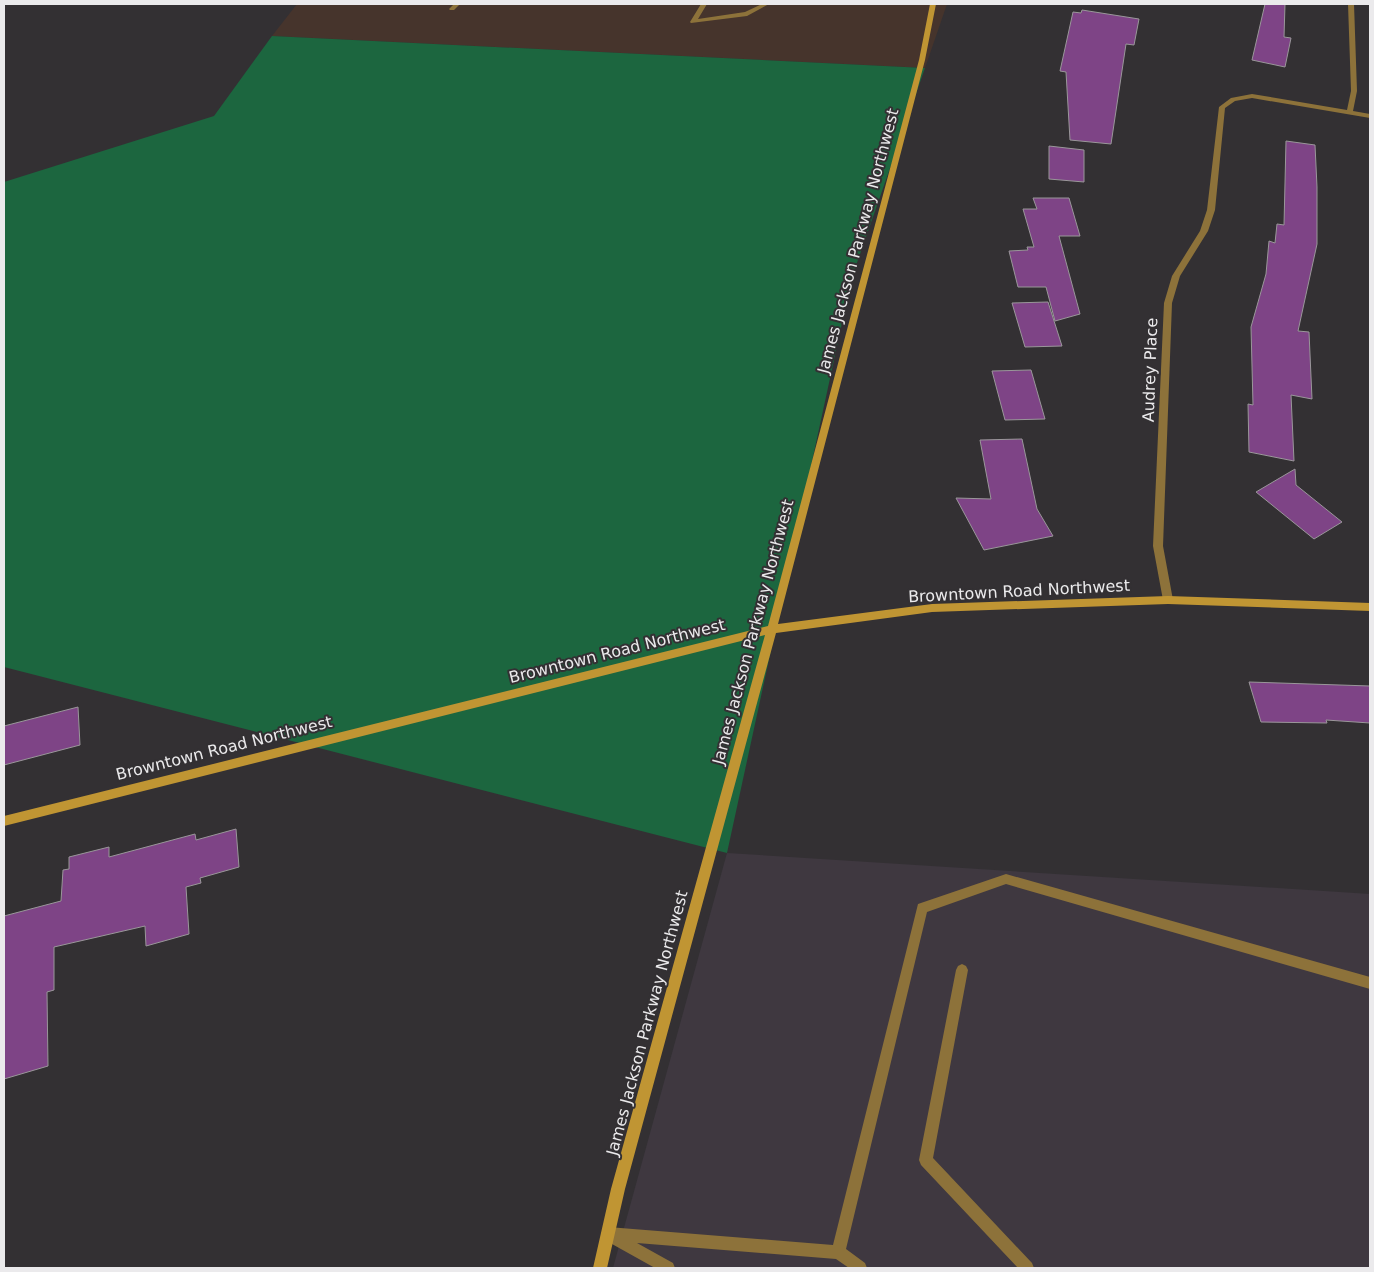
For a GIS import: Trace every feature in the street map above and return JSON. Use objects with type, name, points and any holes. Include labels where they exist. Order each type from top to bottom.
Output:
[{"type":"main road","name":"James Jackson Parkway Northwest","points":[[600,1268],[623,1170],[772,629],[922,60],[932,4]]},
{"type":"main road","name":"Browntown Road Northwest","points":[[4,821],[772,629],[932,608],[1168,600],[1370,607]]},
{"type":"street","points":[[452,9],[458,4]]},
{"type":"street","points":[[704,4],[693,22],[747,14],[766,4]]},
{"type":"street","points":[[1350,112],[1354,91],[1351,4]]},
{"type":"street","name":"Audrey Place","points":[[1168,600],[1158,546],[1168,303],[1176,276],[1204,232],[1211,210],[1222,107],[1233,99],[1252,96],[1370,116]]},
{"type":"street","points":[[838,1252],[922,908],[1006,879],[1370,983]]},
{"type":"street","points":[[962,970],[926,1160],[1027,1268]]},
{"type":"street","points":[[608,1234],[838,1252],[860,1268]]},
{"type":"street","points":[[608,1234],[668,1268]]},
{"type":"shaded area","points":[[297,4],[947,4],[925,68],[272,36]]},
{"type":"shaded area","points":[[727,853],[1370,894],[1370,1268],[613,1268]]},
{"type":"green space","points":[[272,36],[925,68],[852,277],[727,853],[4,667],[4,182],[214,116]]},
{"type":"building","points":[[1265,4],[1285,4],[1284,37],[1291,38],[1285,67],[1252,60]]},
{"type":"building","points":[[1082,10],[1139,19],[1134,45],[1126,44],[1111,144],[1070,140],[1066,72],[1060,71],[1073,12],[1081,13]]},
{"type":"building","points":[[1286,141],[1315,145],[1317,187],[1317,244],[1298,331],[1309,332],[1312,399],[1291,395],[1294,461],[1249,452],[1248,404],[1253,405],[1251,327],[1266,274],[1269,241],[1275,243],[1277,224],[1284,225]]},
{"type":"building","points":[[1049,146],[1084,150],[1084,182],[1049,179]]},
{"type":"building","points":[[1033,198],[1069,198],[1080,236],[1059,236],[1080,314],[1055,321],[1046,287],[1018,287],[1009,251],[1028,250],[1027,247],[1034,247],[1023,209],[1037,209]]},
{"type":"building","points":[[1048,302],[1062,346],[1025,347],[1012,303]]},
{"type":"building","points":[[1031,370],[1045,419],[1005,420],[992,371]]},
{"type":"building","points":[[1022,439],[1037,509],[1053,536],[984,550],[956,498],[991,499],[980,440]]},
{"type":"building","points":[[1295,469],[1296,485],[1342,522],[1314,539],[1256,492]]},
{"type":"building","points":[[1249,682],[1370,686],[1370,723],[1326,720],[1327,723],[1261,722]]},
{"type":"building","points":[[78,707],[80,745],[4,765],[4,726]]},
{"type":"building","points":[[236,829],[239,867],[200,878],[201,883],[186,887],[189,934],[146,946],[145,926],[54,947],[54,990],[47,992],[48,1066],[4,1079],[4,916],[61,901],[63,870],[69,869],[69,857],[109,847],[109,857],[195,834],[196,840]]}]
